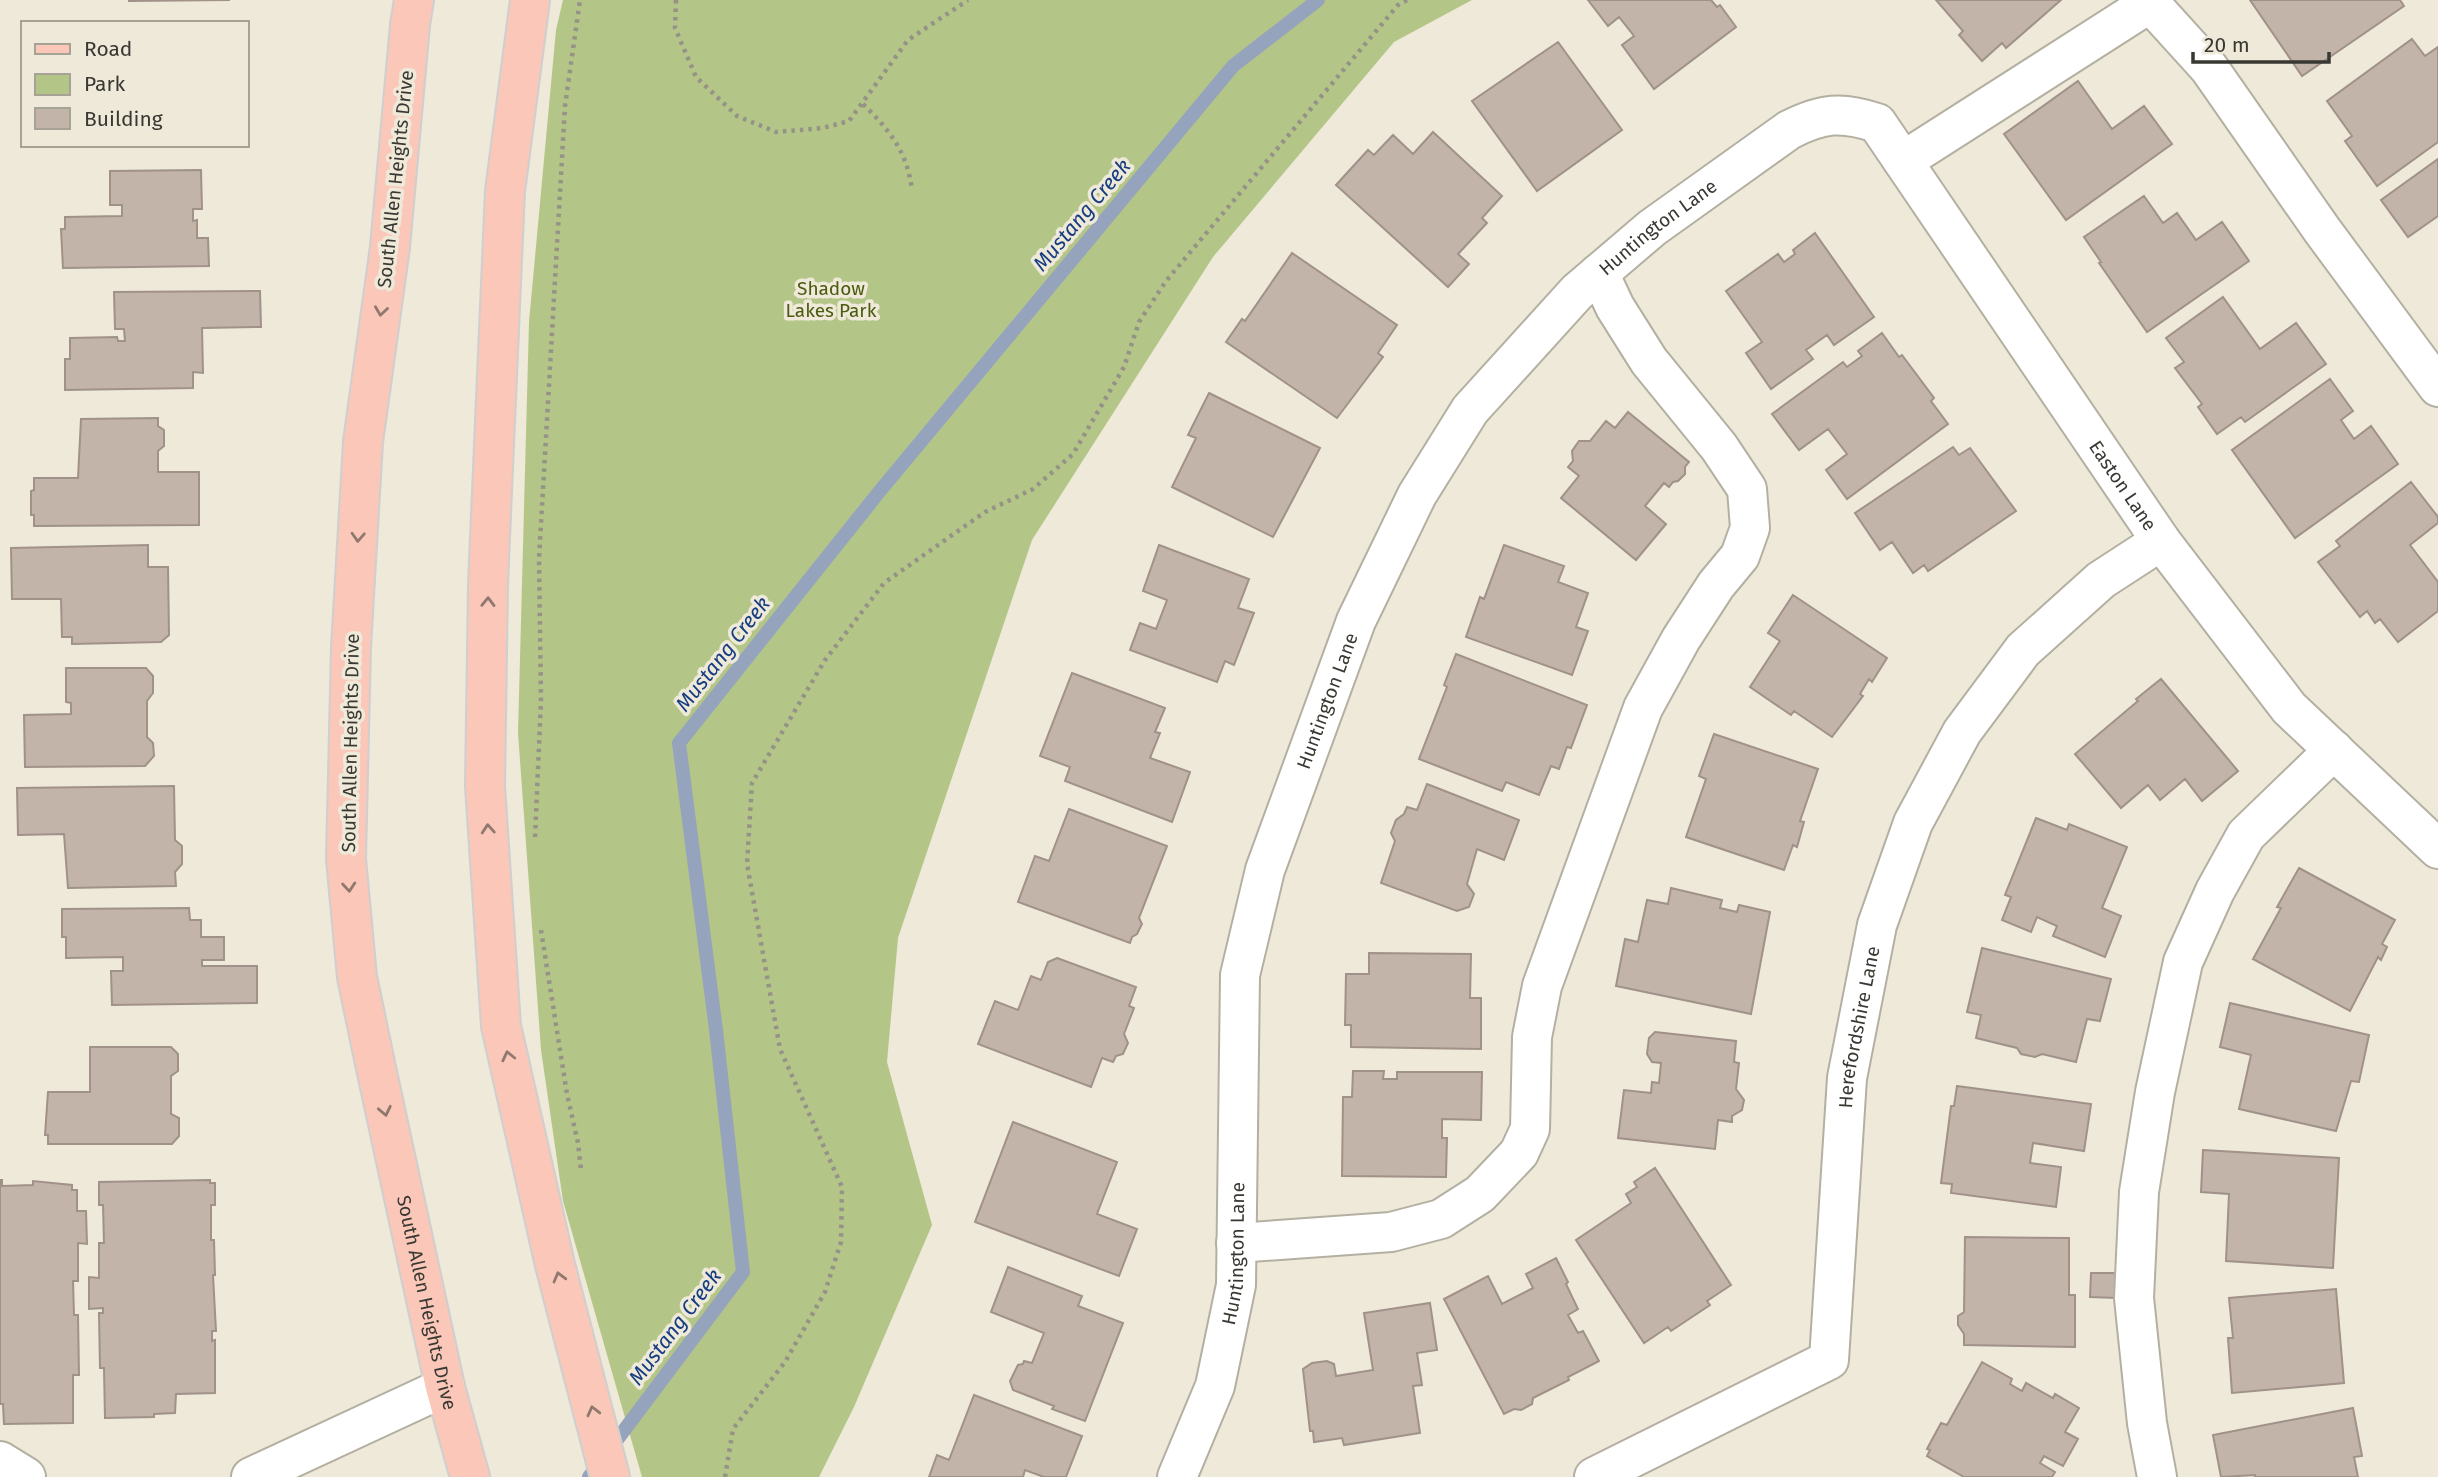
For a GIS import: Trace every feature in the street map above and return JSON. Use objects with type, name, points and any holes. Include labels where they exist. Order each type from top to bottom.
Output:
[{"type":"main road","name":"South Allen Heights Drive","points":[[414,0],[390,247],[363,442],[351,647],[346,859],[357,977],[445,1387],[470,1477]]},
{"type":"main road","points":[[530,0],[505,191],[488,584],[485,786],[501,1026],[555,1265],[610,1477]]},
{"type":"street","points":[[1903,161],[2150,3],[2208,68],[2322,230],[2438,387]]},
{"type":"street","name":"Easton Lane","points":[[1832,114],[1855,116],[1877,123],[2161,541],[2289,708],[2438,849]]},
{"type":"street","name":"Huntington Lane","points":[[1177,1477],[1215,1386],[1236,1285],[1240,975],[1265,870],[1356,621],[1417,495],[1470,410],[1577,292],[1652,228],[1789,130],[1810,119],[1832,114]]},
{"type":"street","points":[[1236,1243],[1391,1232],[1441,1219],[1480,1194],[1519,1153],[1530,1129],[1532,1037],[1542,986],[1643,708],[1681,639],[1716,585],[1740,556],[1749,528],[1747,489],[1719,447],[1650,360],[1615,307],[1599,273]]},
{"type":"street","name":"Herefordshire Lane","points":[[1594,1477],[1829,1360],[1847,1078],[1877,925],[1913,823],[1962,732],[2022,650],[2101,580],[2161,541]]},
{"type":"street","points":[[2157,1477],[2147,1423],[2134,1298],[2139,1192],[2155,1092],[2183,961],[2215,891],[2246,835],[2334,750]]},
{"type":"street","points":[[251,1477],[445,1387]]},
{"type":"street","points":[[0,1461],[26,1477]]},
{"type":"path","points":[[535,839],[541,701],[539,545],[565,106],[580,0]]},
{"type":"path","points":[[676,0],[675,28],[696,77],[737,116],[776,132],[823,128],[849,121],[908,40],[968,0]]},
{"type":"path","points":[[725,1477],[733,1429],[791,1351],[825,1292],[841,1241],[842,1187],[780,1049],[747,864],[752,783],[825,660],[884,583],[985,512],[1033,489],[1073,454],[1124,368],[1139,322],[1166,281],[1398,5],[1407,0]]},
{"type":"path","points":[[863,104],[889,130],[909,168],[912,190]]},
{"type":"path","points":[[540,922],[581,1170]]},
{"type":"green space","name":"Shadow Lakes Park","points":[[563,0],[1472,0],[1394,42],[1213,257],[1032,540],[898,938],[887,1062],[932,1225],[854,1407],[819,1477],[642,1477],[563,1201],[541,1050],[518,733],[529,322],[556,30]]},
{"type":"building","points":[[129,0],[230,0],[129,1]]},
{"type":"building","points":[[1588,0],[1711,0],[1717,7],[1720,5],[1736,27],[1654,89],[1622,45],[1634,36],[1619,17],[1608,26]]},
{"type":"building","points":[[1936,0],[2061,0],[2006,48],[2002,43],[1982,61],[1959,35],[1963,31]]},
{"type":"building","points":[[2250,0],[2400,0],[2404,6],[2302,76]]},
{"type":"building","points":[[2412,39],[2425,56],[2438,47],[2438,142],[2377,186],[2345,141],[2352,136],[2327,101]]},
{"type":"building","points":[[1558,42],[1622,130],[1537,191],[1472,101]]},
{"type":"building","points":[[2078,81],[2112,129],[2144,106],[2172,144],[2066,220],[2004,134]]},
{"type":"building","points":[[1433,132],[1502,196],[1482,218],[1487,223],[1458,254],[1469,264],[1448,287],[1336,185],[1368,150],[1374,155],[1393,135],[1413,154]]},
{"type":"building","points":[[2438,159],[2438,216],[2408,237],[2381,200]]},
{"type":"building","points":[[201,170],[202,209],[193,209],[193,221],[197,220],[197,238],[208,238],[209,266],[63,268],[61,229],[65,229],[65,217],[122,216],[122,205],[110,205],[110,171]]},
{"type":"building","points":[[2144,196],[2163,223],[2177,213],[2196,240],[2222,222],[2249,261],[2147,332],[2084,237]]},
{"type":"building","points":[[1815,233],[1874,317],[1834,345],[1827,335],[1806,350],[1813,359],[1771,389],[1746,353],[1762,342],[1726,291],[1778,254],[1784,262],[1795,254],[1793,250]]},
{"type":"building","points":[[1292,253],[1397,325],[1378,353],[1383,357],[1337,418],[1226,342],[1242,319],[1245,321]]},
{"type":"building","points":[[260,291],[261,327],[202,328],[203,373],[193,372],[193,388],[65,390],[65,359],[70,359],[70,338],[117,337],[118,341],[125,341],[124,329],[115,329],[114,292]]},
{"type":"building","points":[[2223,297],[2260,349],[2296,323],[2326,364],[2245,422],[2241,417],[2217,434],[2198,407],[2202,404],[2175,368],[2184,362],[2166,338]]},
{"type":"building","points":[[1882,333],[1934,398],[1931,401],[1948,424],[1847,499],[1826,470],[1847,454],[1828,429],[1799,450],[1772,414],[1843,362],[1847,367],[1862,356],[1858,351]]},
{"type":"building","points":[[2330,379],[2353,411],[2341,420],[2354,439],[2371,426],[2398,464],[2295,538],[2232,450]]},
{"type":"building","points":[[1209,393],[1320,448],[1273,537],[1172,487],[1196,438],[1188,435]]},
{"type":"building","points":[[1628,412],[1689,462],[1685,467],[1685,474],[1678,481],[1669,487],[1664,483],[1645,506],[1666,524],[1636,560],[1561,498],[1579,476],[1568,467],[1573,461],[1572,451],[1579,441],[1590,441],[1606,421],[1615,428]]},
{"type":"building","points":[[158,418],[158,426],[164,430],[164,446],[158,451],[158,472],[199,472],[199,525],[34,526],[31,491],[34,490],[34,478],[78,478],[81,419]]},
{"type":"building","points":[[1953,447],[1959,455],[1970,448],[2016,511],[1928,571],[1924,565],[1913,573],[1892,542],[1880,550],[1855,513]]},
{"type":"building","points":[[2411,482],[2438,517],[2438,523],[2410,545],[2438,582],[2438,611],[2398,642],[2380,619],[2375,623],[2367,611],[2360,617],[2318,562],[2340,546],[2336,541]]},
{"type":"building","points":[[148,545],[148,567],[168,567],[169,635],[161,642],[72,644],[72,637],[62,637],[61,599],[12,599],[11,548]]},
{"type":"building","points":[[1159,545],[1249,579],[1238,608],[1254,613],[1234,665],[1225,661],[1217,682],[1130,650],[1140,623],[1156,629],[1167,600],[1143,591]]},
{"type":"building","points":[[1504,545],[1564,566],[1558,582],[1588,593],[1576,627],[1588,631],[1572,675],[1466,637],[1480,597],[1484,599]]},
{"type":"building","points":[[1793,595],[1887,658],[1872,682],[1869,679],[1860,694],[1863,696],[1832,737],[1794,711],[1791,715],[1750,687],[1780,641],[1768,633]]},
{"type":"building","points":[[1456,654],[1587,705],[1571,748],[1567,747],[1559,769],[1551,766],[1539,795],[1506,782],[1502,791],[1419,759],[1447,687],[1444,685]]},
{"type":"building","points":[[66,668],[146,668],[153,676],[153,693],[147,701],[147,737],[153,743],[154,756],[145,766],[25,767],[24,715],[71,714],[71,703],[66,702]]},
{"type":"building","points":[[1072,673],[1165,708],[1155,732],[1160,733],[1150,758],[1190,772],[1172,822],[1065,781],[1070,767],[1040,756]]},
{"type":"building","points":[[2161,679],[2238,771],[2202,801],[2185,779],[2160,800],[2148,785],[2121,808],[2075,754]]},
{"type":"building","points":[[1714,734],[1818,769],[1800,821],[1804,822],[1797,847],[1793,845],[1784,870],[1686,837],[1706,779],[1699,776]]},
{"type":"building","points":[[1427,784],[1519,820],[1504,860],[1477,849],[1467,884],[1474,894],[1469,907],[1457,911],[1381,883],[1395,841],[1391,833],[1396,820],[1404,814],[1407,807],[1417,810]]},
{"type":"building","points":[[174,786],[175,840],[182,846],[182,864],[175,872],[176,886],[68,888],[64,834],[18,835],[17,788]]},
{"type":"building","points":[[1069,809],[1167,846],[1139,918],[1142,924],[1130,943],[1018,902],[1035,856],[1049,861]]},
{"type":"building","points":[[2036,818],[2067,830],[2069,824],[2127,847],[2102,908],[2121,916],[2105,957],[2053,936],[2057,926],[2037,917],[2031,932],[2002,920],[2011,897],[2005,895]]},
{"type":"building","points":[[2299,868],[2395,920],[2382,944],[2387,947],[2381,960],[2378,957],[2350,1011],[2253,959]]},
{"type":"building","points":[[1671,888],[1722,900],[1720,908],[1737,912],[1739,905],[1770,912],[1751,1014],[1616,986],[1625,939],[1638,942],[1647,900],[1668,904]]},
{"type":"building","points":[[189,908],[190,920],[201,920],[201,937],[224,937],[224,960],[202,960],[202,966],[257,966],[257,1003],[112,1005],[111,971],[123,971],[123,957],[66,958],[66,937],[62,937],[62,909]]},
{"type":"building","points":[[1982,948],[2111,979],[2100,1021],[2087,1019],[2076,1062],[2042,1054],[2035,1057],[2021,1054],[2017,1048],[1976,1038],[1981,1015],[1967,1012]]},
{"type":"building","points":[[1369,953],[1471,954],[1470,998],[1481,998],[1481,1049],[1351,1047],[1351,1025],[1345,1025],[1346,974],[1369,974]]},
{"type":"building","points":[[1057,958],[1136,987],[1129,1006],[1134,1008],[1124,1034],[1128,1043],[1123,1054],[1116,1056],[1113,1062],[1102,1058],[1091,1087],[978,1044],[995,1001],[1018,1010],[1031,976],[1041,980],[1048,962]]},
{"type":"building","points":[[2230,1003],[2369,1035],[2359,1082],[2351,1081],[2336,1131],[2239,1109],[2251,1055],[2220,1047]]},
{"type":"building","points":[[1655,1032],[1736,1041],[1734,1062],[1739,1063],[1736,1089],[1744,1100],[1742,1110],[1732,1116],[1732,1122],[1718,1120],[1715,1149],[1618,1138],[1624,1090],[1651,1093],[1652,1082],[1659,1083],[1661,1063],[1652,1062],[1647,1054],[1649,1038]]},
{"type":"building","points":[[90,1047],[171,1047],[178,1054],[178,1071],[171,1076],[171,1114],[179,1118],[179,1136],[172,1144],[48,1144],[48,1135],[45,1135],[48,1092],[90,1092]]},
{"type":"building","points":[[1353,1071],[1384,1071],[1383,1079],[1397,1079],[1397,1072],[1482,1072],[1481,1120],[1442,1119],[1442,1138],[1447,1138],[1446,1177],[1342,1176],[1343,1097],[1352,1097]]},
{"type":"building","points":[[1957,1086],[2091,1104],[2084,1151],[2033,1143],[2030,1163],[2061,1167],[2056,1207],[1951,1193],[1952,1184],[1941,1183],[1951,1106],[1954,1106]]},
{"type":"building","points":[[1013,1122],[1117,1162],[1097,1214],[1137,1229],[1119,1276],[975,1222]]},
{"type":"building","points":[[2203,1150],[2339,1158],[2333,1268],[2226,1261],[2229,1194],[2201,1192]]},
{"type":"building","points":[[1655,1168],[1731,1285],[1707,1301],[1710,1305],[1671,1331],[1668,1327],[1644,1343],[1576,1240],[1631,1203],[1626,1194],[1637,1187],[1634,1182]]},
{"type":"building","points":[[0,1180],[2,1186],[33,1185],[33,1181],[72,1185],[72,1190],[77,1190],[77,1211],[86,1211],[87,1244],[78,1243],[78,1281],[73,1281],[74,1315],[78,1315],[79,1375],[73,1375],[73,1423],[4,1424],[3,1404],[0,1404]]},
{"type":"building","points":[[210,1180],[210,1183],[215,1183],[215,1205],[211,1205],[211,1240],[214,1240],[215,1275],[216,1331],[212,1331],[212,1341],[215,1340],[215,1393],[176,1394],[175,1413],[154,1414],[154,1417],[105,1418],[104,1368],[100,1368],[99,1313],[103,1313],[103,1308],[89,1309],[89,1277],[99,1278],[99,1243],[104,1243],[103,1205],[99,1205],[99,1182]]},
{"type":"building","points":[[1965,1237],[2069,1238],[2069,1295],[2075,1295],[2075,1347],[1964,1345],[1964,1334],[1958,1325],[1958,1316],[1964,1312]]},
{"type":"building","points":[[1556,1258],[1578,1309],[1568,1315],[1578,1333],[1583,1331],[1599,1361],[1533,1398],[1532,1404],[1504,1414],[1444,1299],[1488,1276],[1502,1304],[1533,1288],[1526,1274]]},
{"type":"building","points":[[1008,1267],[1082,1296],[1078,1306],[1123,1323],[1085,1421],[1013,1390],[1010,1381],[1018,1365],[1024,1361],[1032,1363],[1044,1333],[991,1312]]},
{"type":"building","points":[[2091,1273],[2118,1273],[2117,1298],[2090,1297]]},
{"type":"building","points":[[2336,1289],[2344,1383],[2232,1393],[2228,1338],[2233,1338],[2229,1298]]},
{"type":"building","points":[[1430,1303],[1437,1350],[1417,1353],[1422,1385],[1413,1386],[1420,1433],[1344,1445],[1342,1438],[1314,1442],[1313,1431],[1310,1431],[1303,1369],[1312,1363],[1327,1361],[1334,1364],[1336,1376],[1373,1370],[1364,1313]]},
{"type":"building","points":[[1982,1362],[2012,1379],[2010,1384],[2022,1391],[2026,1383],[2053,1398],[2055,1394],[2079,1408],[2065,1432],[2078,1439],[2063,1466],[2044,1456],[2040,1463],[2055,1472],[2052,1477],[1964,1477],[1927,1456],[1930,1450],[1927,1449],[1941,1423],[1947,1425]]},
{"type":"building","points":[[974,1395],[1082,1436],[1066,1477],[1044,1477],[1025,1470],[1023,1477],[929,1477],[937,1455],[949,1460]]},
{"type":"building","points":[[2353,1408],[2362,1456],[2354,1457],[2358,1477],[2221,1477],[2213,1435]]},
{"type":"waterway","name":"Mustang Creek","points":[[589,1477],[743,1272],[716,1030],[679,743],[879,492],[1233,66],[1318,0]]}]
